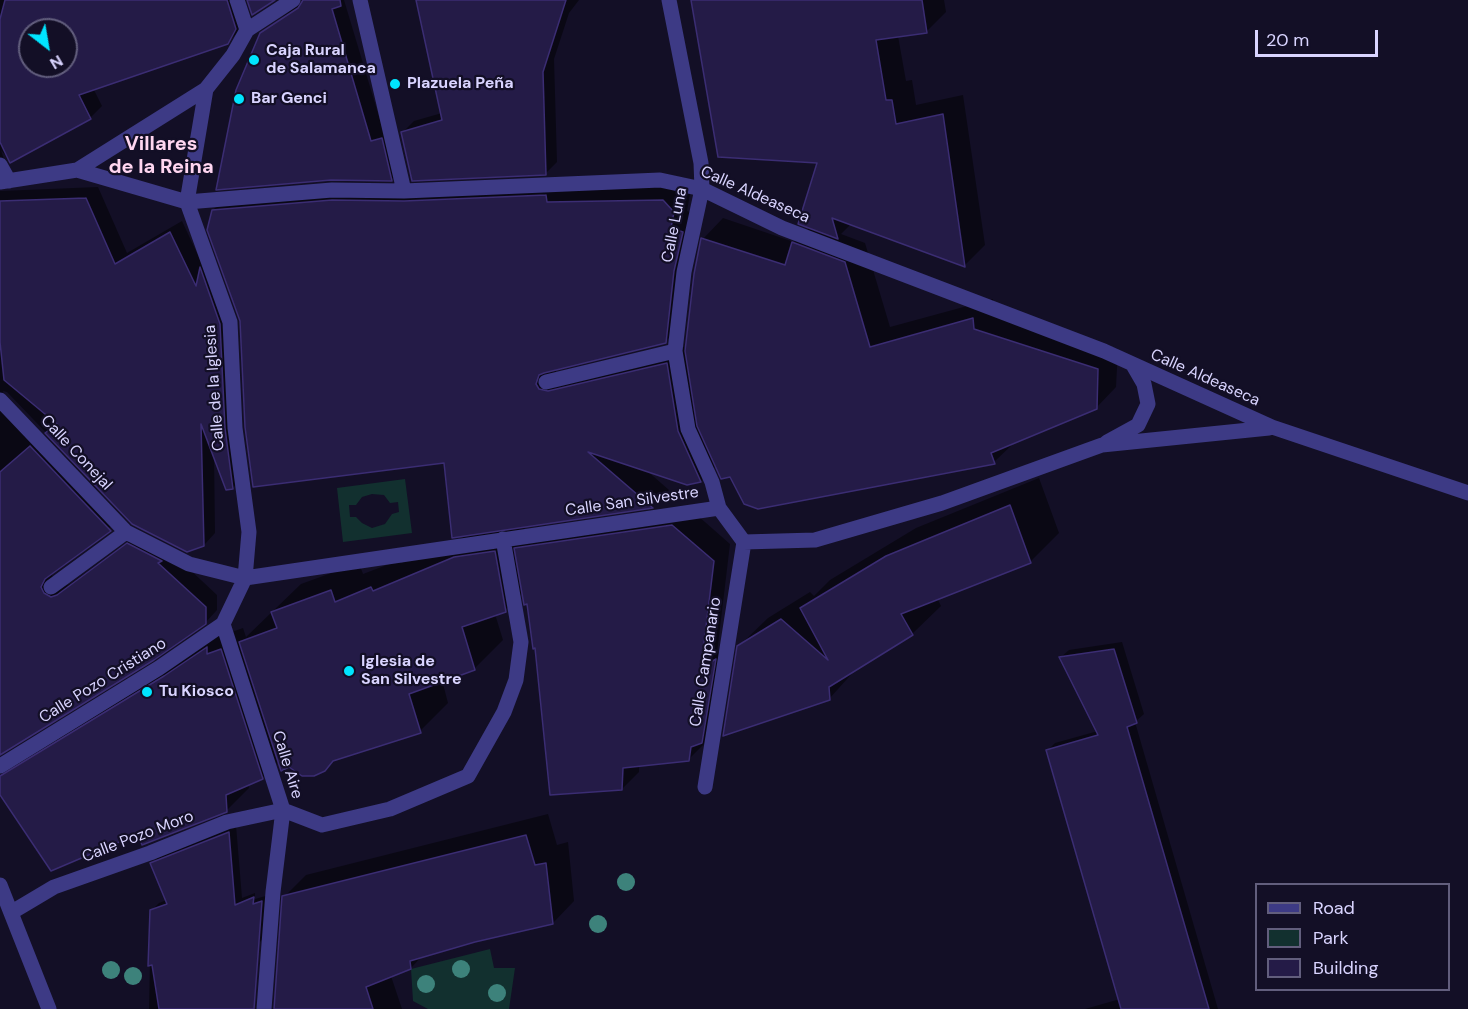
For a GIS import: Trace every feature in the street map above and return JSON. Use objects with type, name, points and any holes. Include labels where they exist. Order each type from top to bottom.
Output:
[{"type":"street","points":[[237,0],[247,30]]},
{"type":"street","points":[[0,165],[4,181],[77,170],[206,89],[233,55],[247,30],[293,0]]},
{"type":"street","points":[[360,0],[404,191]]},
{"type":"street","name":"Calle Luna","points":[[669,0],[701,163],[702,189],[684,272],[675,351],[688,429],[712,482],[719,508]]},
{"type":"street","points":[[77,170],[187,202],[206,89]]},
{"type":"street","name":"Calle Aldeaseca","points":[[187,202],[332,190],[404,191],[660,180],[702,189],[782,228],[1104,351],[1272,427],[1468,493]]},
{"type":"street","name":"Calle de la Iglesia","points":[[187,202],[230,322],[235,428],[249,532],[245,578]]},
{"type":"street","points":[[546,381],[675,351]]},
{"type":"street","points":[[744,542],[814,540],[942,503],[1102,445],[1138,424],[1148,404],[1144,384],[1133,365]]},
{"type":"street","name":"Calle Conejal","points":[[0,399],[126,532],[189,564],[245,578]]},
{"type":"street","points":[[1102,445],[1272,427]]},
{"type":"street","name":"Calle San Silvestre","points":[[245,578],[719,508],[744,542]]},
{"type":"street","points":[[51,587],[126,532]]},
{"type":"street","points":[[283,810],[322,825],[390,809],[468,776],[504,712],[516,680],[521,642],[503,539]]},
{"type":"street","name":"Calle Campanario","points":[[705,787],[744,542]]},
{"type":"street","points":[[223,624],[245,578]]},
{"type":"street","name":"Calle Aire","points":[[223,624],[283,810],[273,892],[264,1009]]},
{"type":"street","name":"Calle Pozo Cristiano","points":[[0,766],[159,668],[223,624]]},
{"type":"street","name":"Calle Pozo Moro","points":[[12,912],[54,887],[227,822],[283,810]]},
{"type":"street","points":[[0,885],[49,1009]]},
{"type":"green space","points":[[405,479],[412,533],[343,542],[337,488]],"holes":[[[372,494],[384,495],[390,503],[398,502],[399,512],[392,514],[385,524],[372,528],[356,517],[350,517],[349,505],[356,505],[362,497]]]},
{"type":"green space","points":[[490,949],[494,968],[515,968],[509,1009],[428,1009],[413,1001],[411,969]]},
{"type":"building","points":[[5,0],[227,0],[236,29],[228,44],[79,95],[91,119],[10,163],[0,142],[0,19]]},
{"type":"building","points":[[247,0],[275,0],[252,15]]},
{"type":"building","points":[[303,0],[340,0],[341,6],[332,9],[371,141],[382,138],[392,181],[331,180],[216,190],[236,90],[260,33],[298,8]]},
{"type":"building","points":[[416,0],[566,0],[543,72],[546,175],[412,181],[401,132],[442,120]]},
{"type":"building","points":[[691,0],[922,0],[927,33],[876,40],[886,100],[892,100],[896,124],[943,114],[965,267],[832,218],[838,239],[798,224],[817,163],[718,157]]},
{"type":"building","points":[[546,195],[547,202],[663,200],[674,212],[671,228],[683,232],[674,271],[666,343],[544,373],[539,375],[536,384],[539,389],[548,391],[667,363],[678,431],[701,482],[687,485],[588,452],[653,508],[452,538],[444,463],[253,487],[245,427],[240,321],[207,230],[212,210],[332,200],[404,201]]},
{"type":"building","points":[[86,198],[115,264],[170,232],[196,286],[200,267],[220,324],[225,428],[233,489],[226,490],[201,424],[204,546],[187,552],[132,524],[45,433],[57,424],[4,380],[0,342],[0,201]]},
{"type":"building","points":[[701,238],[785,265],[792,242],[845,262],[870,347],[973,318],[974,329],[1098,369],[1097,409],[991,453],[995,464],[758,509],[744,504],[730,477],[721,479],[697,426],[685,351],[694,274]]},
{"type":"building","points":[[30,446],[111,531],[45,579],[41,587],[44,593],[51,597],[57,595],[127,543],[162,561],[158,563],[206,607],[206,624],[154,660],[0,755],[0,472]]},
{"type":"building","points":[[1010,505],[1031,563],[901,614],[913,635],[829,687],[830,700],[723,736],[737,646],[781,619],[828,660],[800,608],[886,556]]},
{"type":"building","points":[[672,525],[714,561],[701,668],[716,659],[702,743],[691,747],[689,761],[623,768],[622,790],[550,795],[535,648],[533,649],[527,604],[524,605],[514,548]]},
{"type":"building","name":"Iglesia de San Silvestre","points":[[495,551],[506,612],[462,627],[475,670],[409,694],[421,733],[333,761],[325,771],[314,776],[302,776],[289,767],[281,771],[239,642],[277,628],[271,612],[331,590],[335,602],[371,587],[373,591],[454,557]]},
{"type":"building","points":[[207,647],[207,654],[221,649],[263,779],[226,795],[227,812],[142,845],[138,834],[51,871],[0,795],[0,776],[164,676]]},
{"type":"building","points":[[1114,649],[1137,723],[1127,727],[1209,1009],[1121,1009],[1046,750],[1098,735],[1059,657]]},
{"type":"building","points":[[229,832],[235,905],[254,897],[253,904],[262,901],[254,1009],[159,1009],[152,965],[148,966],[150,910],[167,904],[150,863]]},
{"type":"building","points":[[526,835],[535,865],[546,863],[553,924],[475,942],[410,961],[411,969],[366,987],[373,1009],[274,1009],[282,896]]},
{"type":"place","name":"Caja Rural de Salamanca","points":[[254,60]]},
{"type":"place","name":"Plazuela Peña","points":[[395,84]]},
{"type":"place","name":"Bar Genci","points":[[239,99]]},
{"type":"place","name":"Iglesia de San Silvestre","points":[[349,671]]},
{"type":"place","name":"Tu Kiosco","points":[[147,692]]},
{"type":"district","name":"Villares de la Reina","points":[[161,156]]}]
